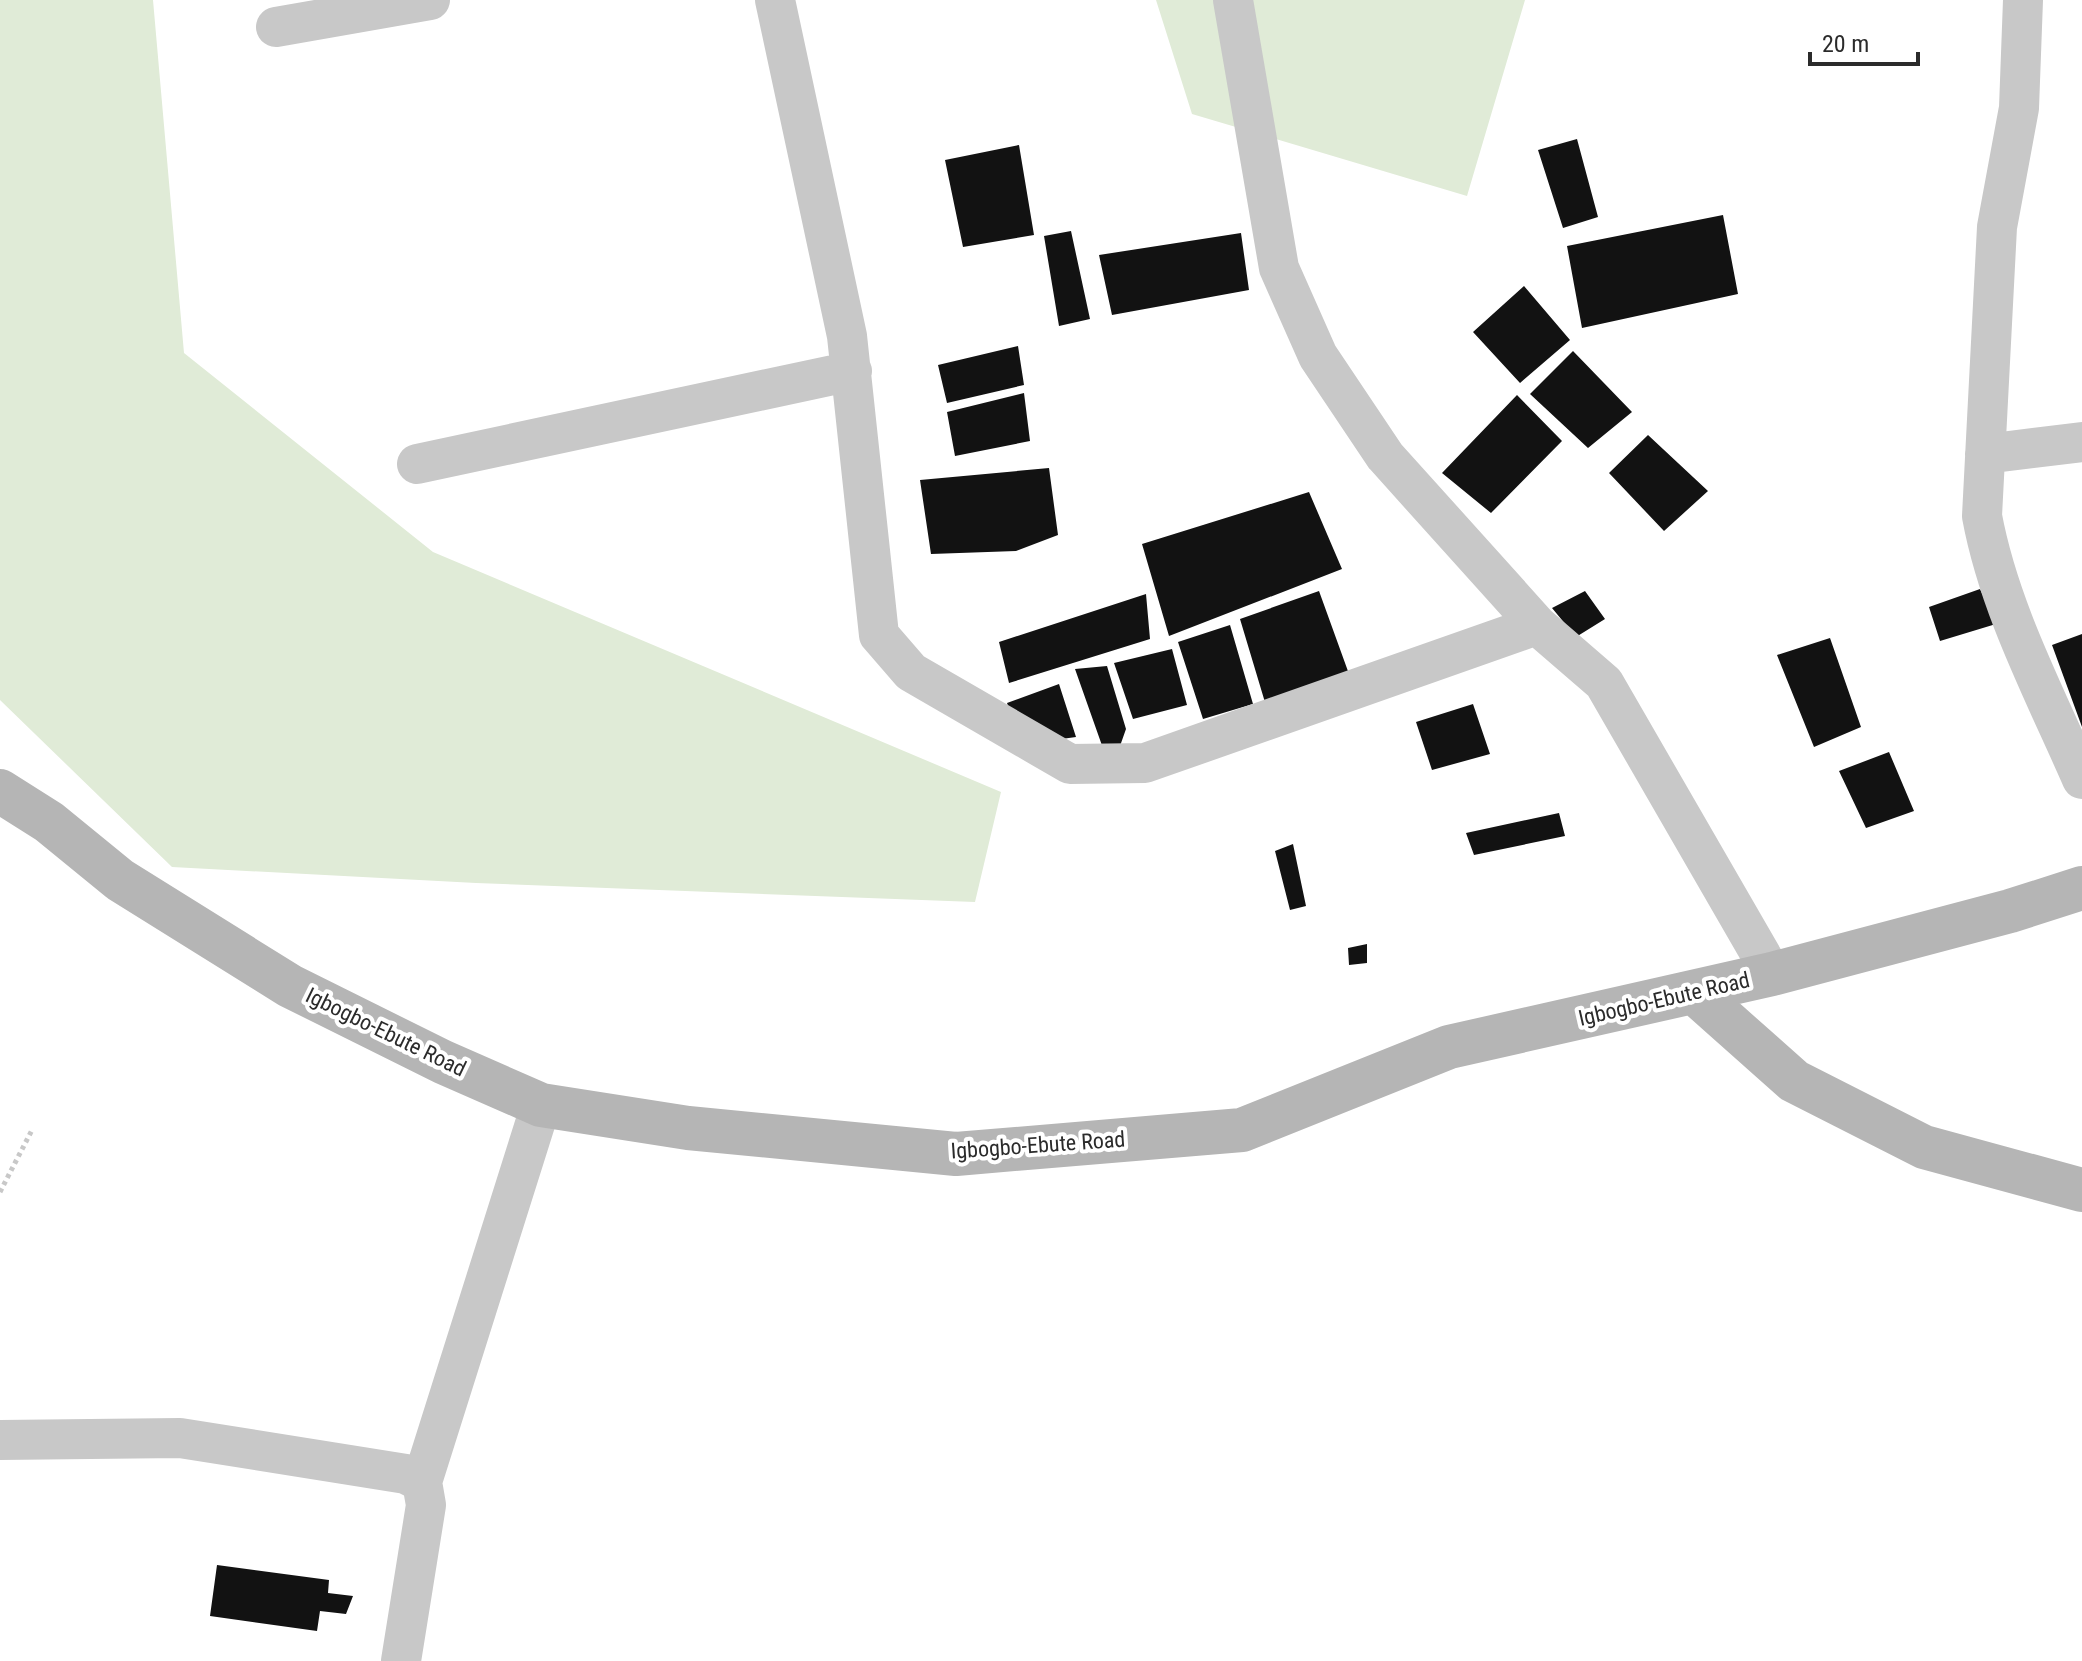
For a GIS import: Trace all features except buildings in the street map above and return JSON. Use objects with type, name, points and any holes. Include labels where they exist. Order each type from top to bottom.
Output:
[{"type":"main road","name":"Igbogbo-Ebute Road","points":[[0,791],[49,822],[120,880],[290,986],[443,1062],[541,1105],[688,1128],[956,1154],[1242,1130],[1449,1047],[1772,974],[2010,911],[2082,888]]},
{"type":"main road","points":[[1695,993],[1794,1081],[1924,1147],[2082,1190]]},
{"type":"street","points":[[276,27],[430,0]]},
{"type":"street","points":[[775,0],[847,336],[879,635],[911,672],[1070,764],[1145,763],[1537,625]]},
{"type":"street","points":[[1233,0],[1279,268],[1318,356],[1385,456],[1537,625],[1604,683],[1772,974]]},
{"type":"street","points":[[2023,0],[2019,108],[1997,227],[1982,516],[1989,555],[2013,622],[2082,779]]},
{"type":"street","points":[[417,464],[852,371]]},
{"type":"street","points":[[1985,454],[2082,442]]},
{"type":"street","points":[[407,1661],[401,1660],[426,1505],[422,1482],[541,1105]]},
{"type":"street","points":[[0,1440],[180,1438],[406,1474],[422,1482]]},
{"type":"path","points":[[0,1192],[32,1130]]},
{"type":"green space","points":[[0,0],[153,0],[184,353],[433,552],[1001,792],[975,902],[476,883],[172,867],[0,700]]},
{"type":"green space","points":[[1156,0],[1525,0],[1467,196],[1192,114]]}]
